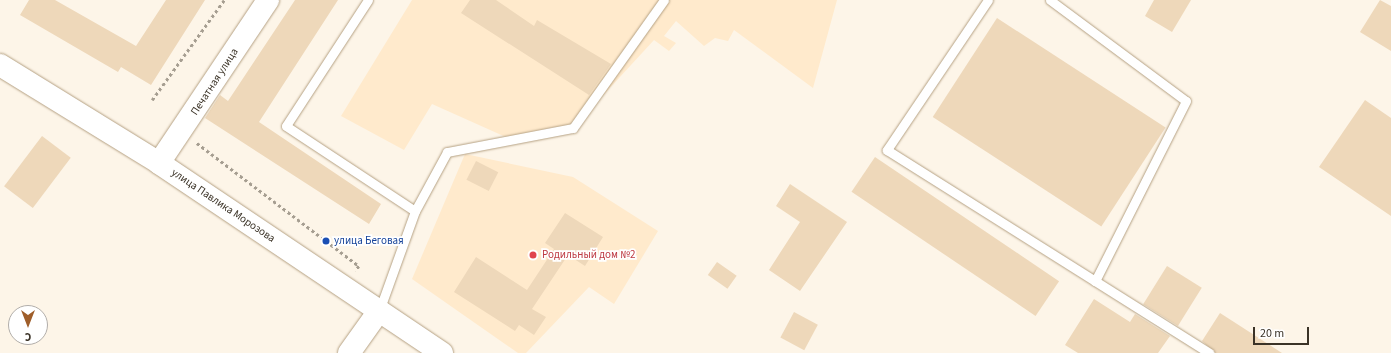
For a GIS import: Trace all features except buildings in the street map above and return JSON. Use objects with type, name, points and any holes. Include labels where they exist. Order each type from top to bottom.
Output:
[{"type":"street","name":"Печатная улица","points":[[159,163],[182,132],[268,0]]},
{"type":"street","name":"улица Павлика Морозова","points":[[0,65],[159,163],[442,353]]},
{"type":"street","points":[[349,353],[379,311]]},
{"type":"lane","points":[[368,0],[286,126],[415,211]]},
{"type":"lane","points":[[379,311],[415,211],[447,152],[573,128],[664,0]]},
{"type":"lane","points":[[988,0],[887,150],[1209,353]]},
{"type":"lane","points":[[1050,0],[1186,100],[1094,280]]},
{"type":"path","points":[[152,100],[224,0]]},
{"type":"path","points":[[182,132],[359,266],[348,290]]},
{"type":"shaded area","points":[[412,0],[837,0],[813,88],[734,30],[728,41],[715,38],[704,46],[676,21],[664,36],[676,43],[669,51],[654,40],[573,128],[554,127],[508,138],[432,104],[404,150],[341,116]]},
{"type":"shaded area","name":"Родильный дом №2","points":[[465,154],[573,177],[658,231],[614,304],[589,287],[526,353],[518,353],[412,279]]},
{"type":"place","name":"улица Беговая","points":[[326,241]]},
{"type":"place","name":"Родильный дом №2","points":[[533,255]]}]
